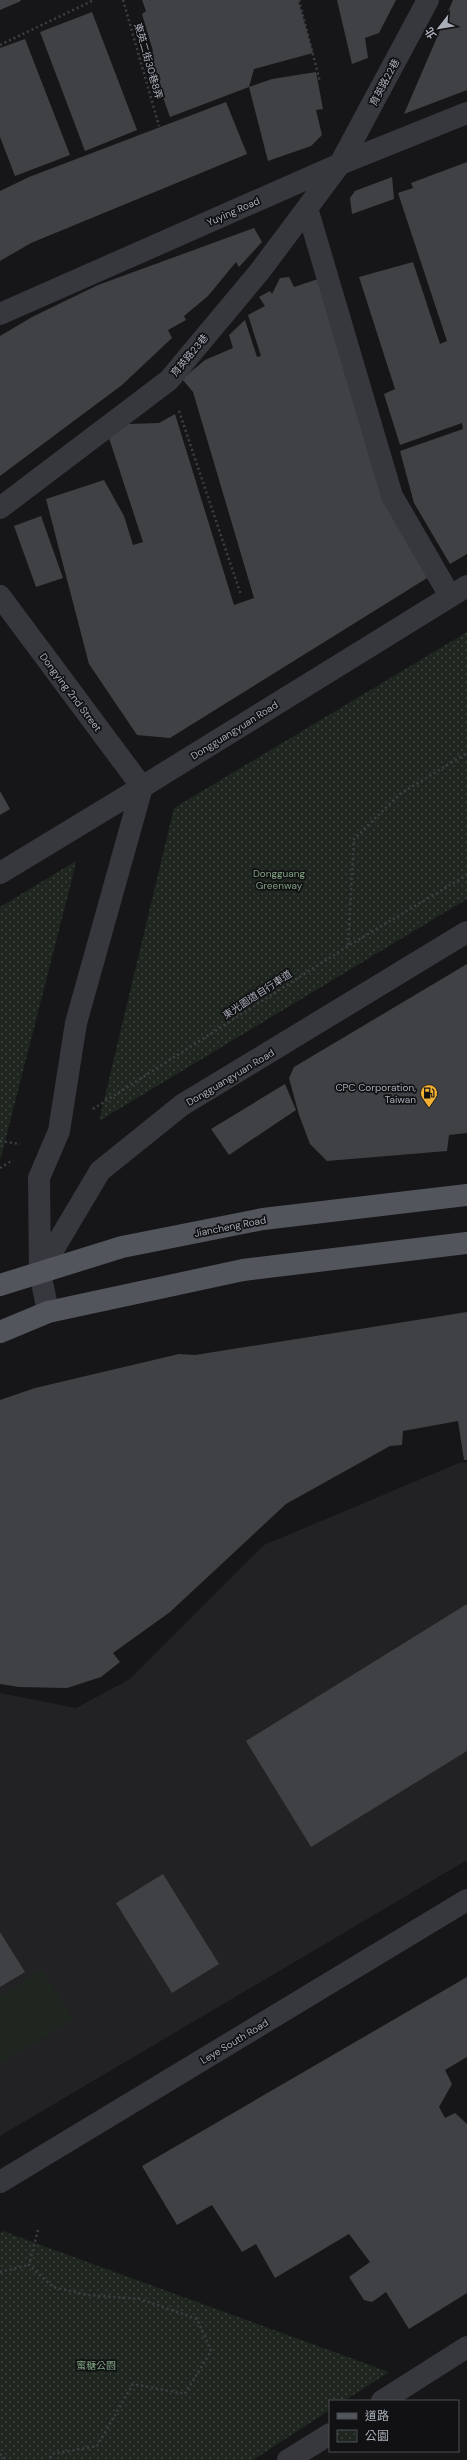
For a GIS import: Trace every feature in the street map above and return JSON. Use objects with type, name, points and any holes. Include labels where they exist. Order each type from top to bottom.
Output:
[{"type":"main road","name":"Jiancheng Road","points":[[0,1285],[122,1247],[263,1219],[467,1196]]},
{"type":"main road","points":[[0,1332],[48,1312],[243,1270],[467,1243]]},
{"type":"street","name":"育英路22巷","points":[[340,164],[428,0]]},
{"type":"street","name":"Yuying Road","points":[[0,314],[340,164],[467,113]]},
{"type":"street","name":"育英路23巷","points":[[0,508],[169,380],[260,271],[340,164]]},
{"type":"street","points":[[307,208],[392,496],[459,591]]},
{"type":"street","name":"Dongguangyuan Road","points":[[0,873],[142,788],[459,591]]},
{"type":"street","name":"Dongying 2nd Street","points":[[0,596],[142,788]]},
{"type":"street","points":[[48,1312],[40,1272],[39,1178],[59,1131],[76,1023],[142,788]]},
{"type":"street","name":"Dongguangyuan Road","points":[[40,1272],[100,1171],[182,1105],[467,932]]},
{"type":"street","name":"Leye South Road","points":[[0,2182],[467,1900]]},
{"type":"street","points":[[384,2400],[467,2347]]},
{"type":"street","points":[[288,2460],[329,2435]]},
{"type":"path","points":[[0,45],[94,0]]},
{"type":"path","name":"東英二街30巷8弄","points":[[123,0],[159,126]]},
{"type":"path","points":[[299,0],[320,82]]},
{"type":"path","points":[[169,380],[241,595]]},
{"type":"path","points":[[348,946],[354,839],[400,794],[467,753]]},
{"type":"path","name":"東光園道自行車道","points":[[59,1131],[348,946],[467,875]]},
{"type":"path","points":[[0,1141],[26,1145]]},
{"type":"path","points":[[29,2265],[38,2230]]},
{"type":"path","points":[[0,2272],[29,2265]]},
{"type":"path","points":[[29,2265],[53,2287],[88,2295],[140,2299],[197,2319],[211,2351],[185,2394],[133,2384],[96,2446],[52,2454],[49,2460]]},
{"type":"path","points":[[0,2454],[7,2460]]},
{"type":"shaded area","points":[[467,1462],[467,1860],[0,2136],[0,1693],[76,1708],[130,1679],[264,1545],[459,1463]]},
{"type":"green space","name":"Dongguang Greenway","points":[[467,632],[467,899],[99,1121],[174,808]]},
{"type":"green space","points":[[76,861],[72,879],[0,1161],[0,907]]},
{"type":"green space","points":[[42,1970],[73,2019],[0,2064],[0,1996]]},
{"type":"green space","name":"蜜糖公園","points":[[3,2231],[389,2372],[346,2400],[329,2400],[329,2411],[253,2460],[0,2460],[0,2233]]},
{"type":"building","points":[[0,0],[20,0],[21,1],[0,10]]},
{"type":"building","points":[[142,0],[298,0],[313,53],[254,69],[249,87],[170,117],[147,53],[153,51],[142,14],[146,11]]},
{"type":"building","points":[[337,0],[396,0],[379,33],[365,38],[368,58],[352,64]]},
{"type":"building","points":[[453,0],[467,0],[467,90],[404,114]]},
{"type":"building","points":[[92,12],[137,130],[85,151],[40,32]]},
{"type":"building","points":[[25,39],[70,155],[15,176],[0,137],[0,48]]},
{"type":"building","points":[[316,72],[323,109],[316,110],[322,135],[311,146],[268,161],[249,87],[272,79]]},
{"type":"building","points":[[226,102],[247,154],[31,243],[0,261],[0,191],[29,177]]},
{"type":"building","points":[[467,162],[467,554],[450,564],[414,503],[400,451],[463,429],[462,423],[400,445],[384,394],[395,389],[359,277],[413,262],[440,344],[447,341],[398,193],[413,188],[411,183]]},
{"type":"building","points":[[392,177],[394,199],[352,214],[350,198],[355,191]]},
{"type":"building","points":[[254,228],[262,242],[239,267],[236,262],[208,296],[184,316],[186,320],[168,330],[172,338],[122,385],[0,476],[0,336],[32,317],[98,285]]},
{"type":"building","points":[[289,277],[294,287],[321,278],[432,575],[170,738],[137,735],[89,664],[46,499],[104,480],[124,516],[133,545],[143,542],[109,438],[129,424],[159,423],[175,414],[234,605],[254,598],[193,392],[182,379],[205,360],[233,348],[229,335],[245,320],[257,357],[261,356],[248,315],[265,306],[259,297],[270,291],[272,294],[280,278]]},
{"type":"building","points":[[41,516],[63,578],[36,587],[14,526]]},
{"type":"building","points":[[0,791],[10,809],[0,815]]},
{"type":"building","points":[[467,964],[467,1133],[449,1135],[447,1151],[327,1161],[310,1144],[299,1115],[289,1078],[294,1067]]},
{"type":"building","points":[[285,1084],[296,1110],[229,1155],[211,1129]]},
{"type":"building","points":[[467,1312],[467,1460],[464,1460],[458,1421],[403,1431],[402,1445],[390,1446],[286,1504],[170,1612],[113,1653],[120,1662],[101,1677],[67,1688],[19,1687],[0,1684],[0,1400],[35,1388],[179,1354],[195,1355]]},
{"type":"building","points":[[467,1604],[467,1751],[311,1847],[246,1741]]},
{"type":"building","points":[[163,1874],[219,1964],[172,1993],[116,1903]]},
{"type":"building","points":[[0,1932],[25,1972],[0,1987]]},
{"type":"building","points":[[467,1977],[467,2057],[445,2070],[452,2084],[439,2107],[445,2118],[455,2113],[467,2124],[467,2293],[409,2329],[386,2292],[372,2302],[364,2300],[349,2277],[370,2262],[349,2234],[275,2278],[256,2244],[242,2252],[212,2205],[177,2225],[142,2166]]},
{"type":"place","name":"CPC Corporation, Taiwan","points":[[429,1108]]}]
